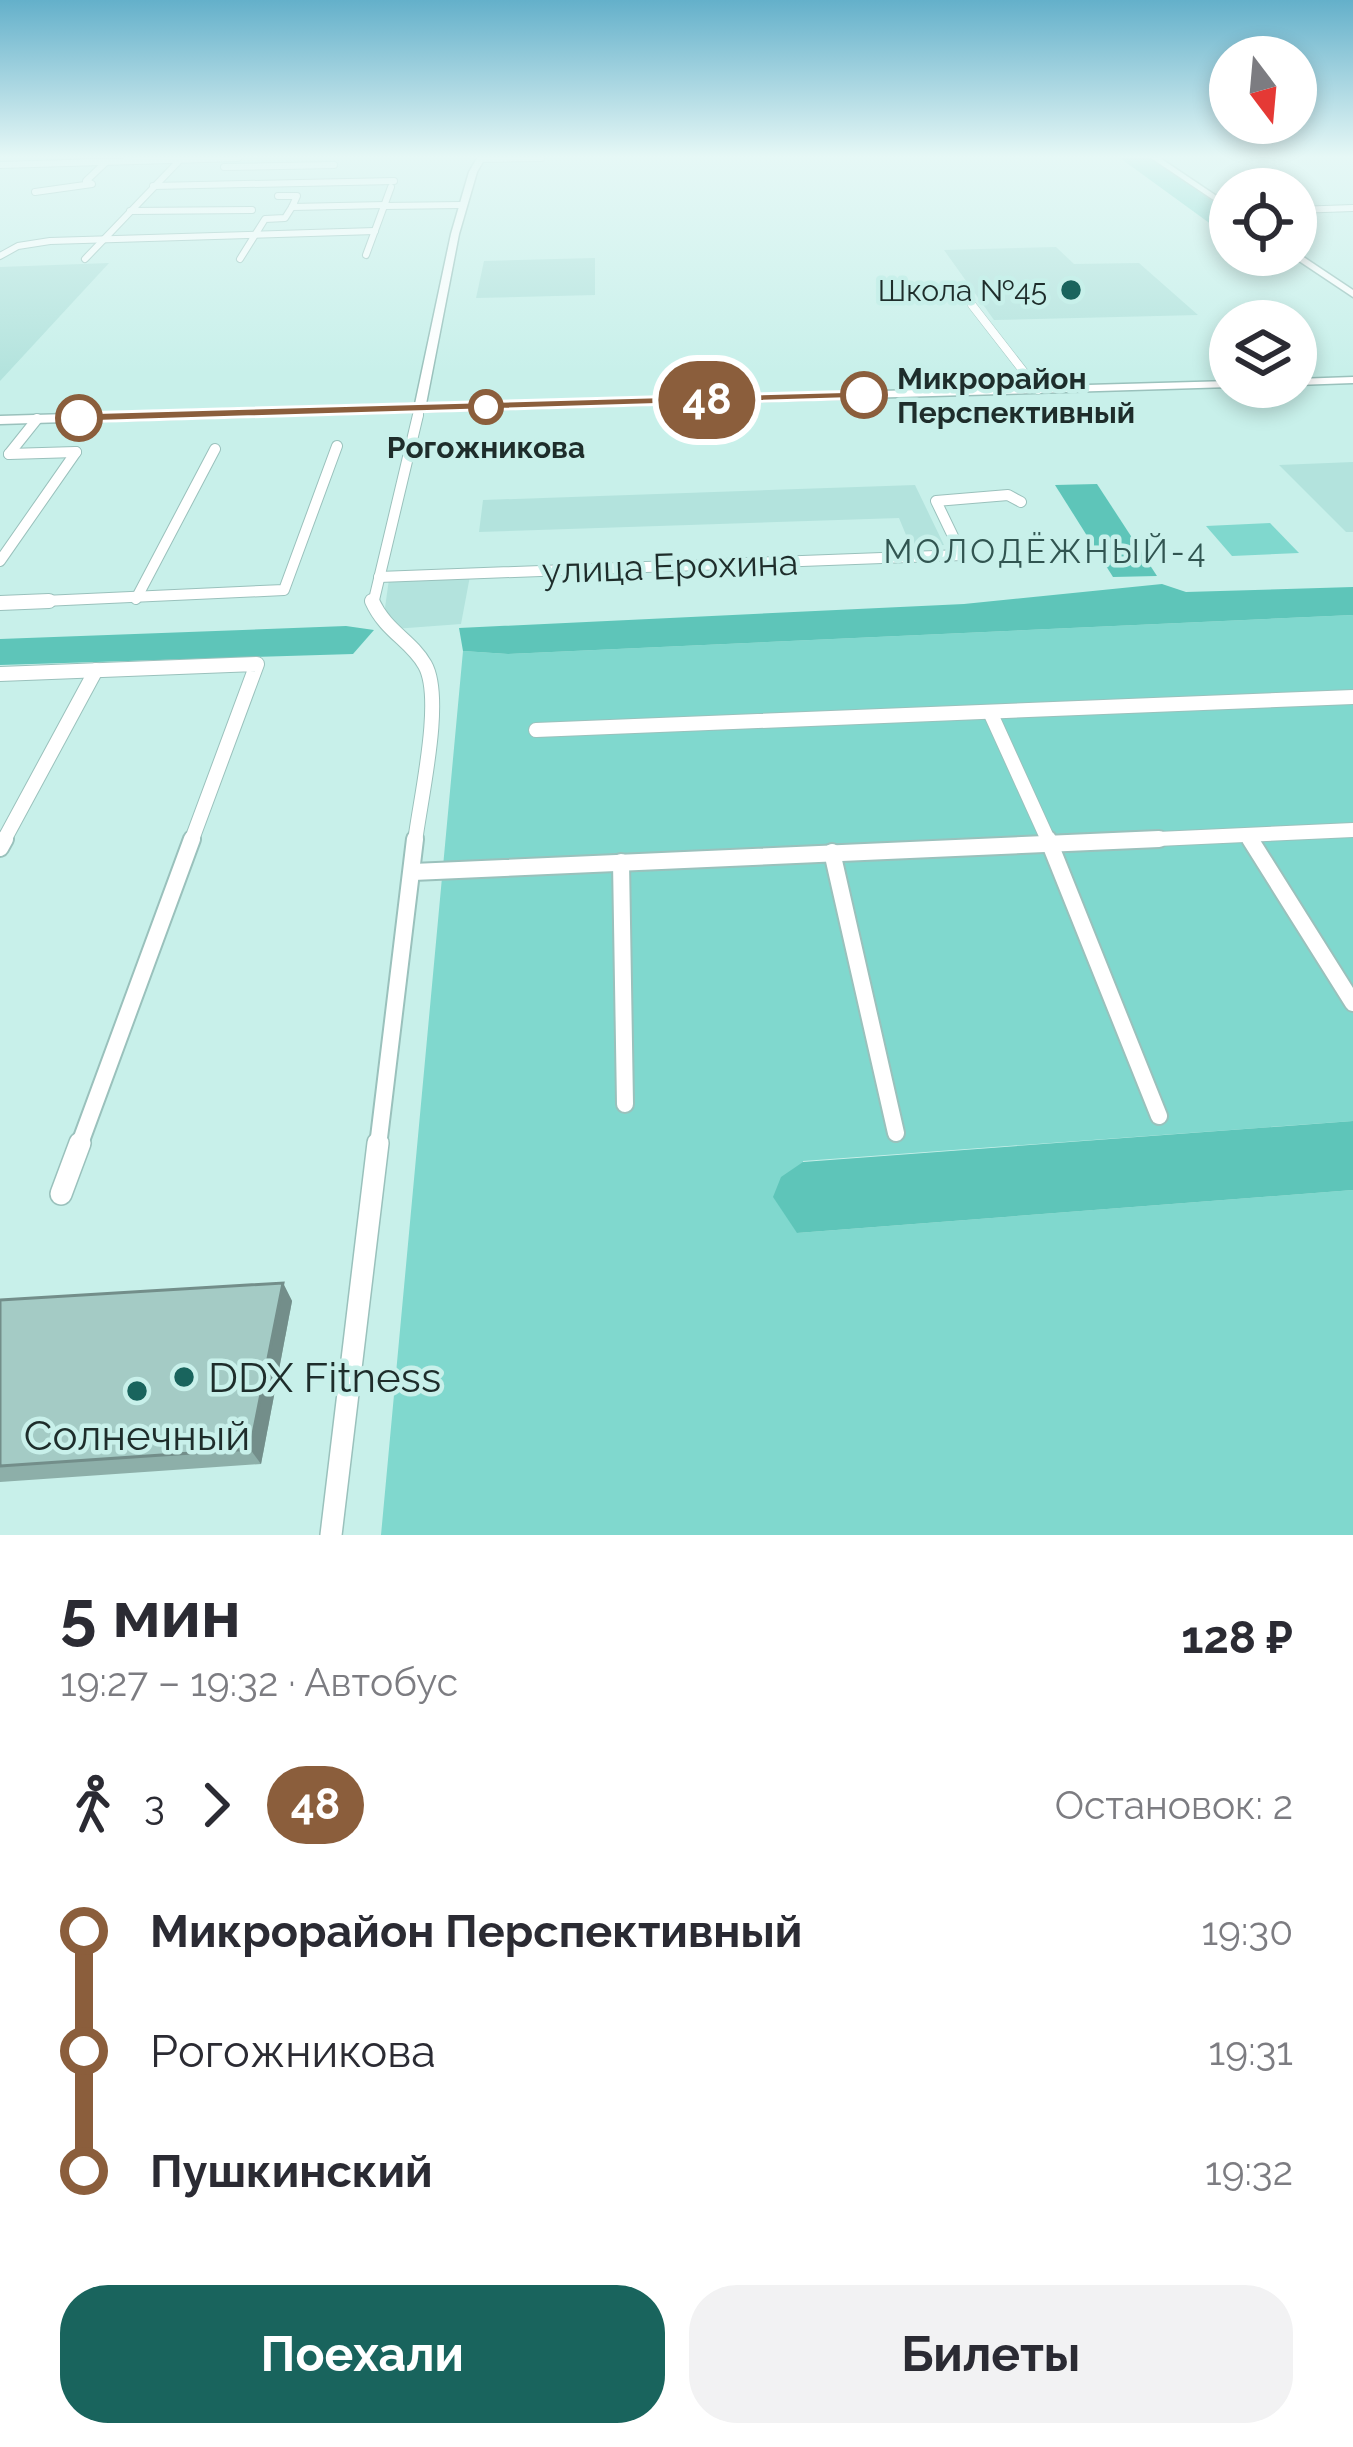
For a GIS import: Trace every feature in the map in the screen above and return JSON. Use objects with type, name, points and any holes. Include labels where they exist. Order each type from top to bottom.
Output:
[{"type":"main road","points":[[420,408],[456,230]]},
{"type":"main road","points":[[1317,257],[1353,281]]},
{"type":"main road","points":[[1317,269],[1353,294]]},
{"type":"main road","points":[[1317,381],[1353,380]]},
{"type":"main road","points":[[0,420],[1209,385]]},
{"type":"street","points":[[85,259],[112,230]]},
{"type":"street","points":[[240,259],[258,230]]},
{"type":"street","points":[[0,256],[18,246],[103,239],[375,232],[366,255]]},
{"type":"street","points":[[972,305],[1038,390]]},
{"type":"street","points":[[332,1535],[434,685],[423,660],[388,631],[372,602],[420,408]]},
{"type":"street","points":[[0,561],[76,452],[9,454],[37,419]]},
{"type":"street","points":[[0,603],[284,590],[337,446]]},
{"type":"street","points":[[136,599],[214,449]]},
{"type":"street","name":"улица Ерохина","points":[[379,577],[962,555],[936,501],[1009,495],[1021,502]]},
{"type":"street","points":[[0,674],[257,664],[61,1194]]},
{"type":"street","points":[[0,848],[96,670]]},
{"type":"street","points":[[536,730],[1353,697]]},
{"type":"street","points":[[990,712],[1050,843],[1159,1116]]},
{"type":"street","points":[[412,872],[1353,830]]},
{"type":"street","points":[[1248,835],[1353,1003]]},
{"type":"street","points":[[832,852],[896,1133]]},
{"type":"street","points":[[621,862],[625,1104]]},
{"type":"shaded area","name":"Школа №45","points":[[1056,247],[1074,264],[1139,263],[1198,315],[994,320],[944,250]]},
{"type":"shaded area","points":[[595,258],[595,295],[476,298],[484,261]]},
{"type":"shaded area","points":[[109,263],[0,381],[0,267]]},
{"type":"shaded area","points":[[1353,462],[1353,532],[1346,532],[1279,465]]},
{"type":"shaded area","points":[[1097,484],[1157,576],[1113,577],[1055,485]]},
{"type":"shaded area","points":[[915,485],[944,545],[911,547],[899,518],[479,532],[483,500]]},
{"type":"shaded area","points":[[1270,523],[1299,553],[1232,556],[1206,526]]},
{"type":"shaded area","points":[[470,576],[461,624],[394,629],[384,615],[389,579]]},
{"type":"shaded area","points":[[1162,584],[1186,592],[1353,587],[1353,615],[508,654],[463,651],[459,628],[964,604]]},
{"type":"shaded area","points":[[1353,615],[1353,1121],[803,1161],[797,1233],[1353,1190],[1353,1535],[381,1535],[463,651],[508,654]]},
{"type":"shaded area","points":[[346,626],[374,630],[353,654],[0,665],[0,639]]},
{"type":"shaded area","points":[[1353,1121],[1353,1190],[797,1233],[773,1197],[781,1177],[803,1162]]},
{"type":"building","name":"Солнечный","points":[[283,1283],[250,1449],[0,1466],[0,1300]]},
{"type":"bus line","name":"48","points":[[79,418],[864,395]]},
{"type":"place","name":"Школа №45","points":[[1071,290]]},
{"type":"place","name":"Микрорайон Перспективный","points":[[864,395]]},
{"type":"place","name":"Рогожникова","points":[[486,407]]},
{"type":"place","name":"DDX Fitness","points":[[184,1377]]},
{"type":"place","name":"Солнечный","points":[[137,1391]]},
{"type":"district","name":"МОЛОДЁЖНЫЙ-4","points":[[1046,551]]}]
